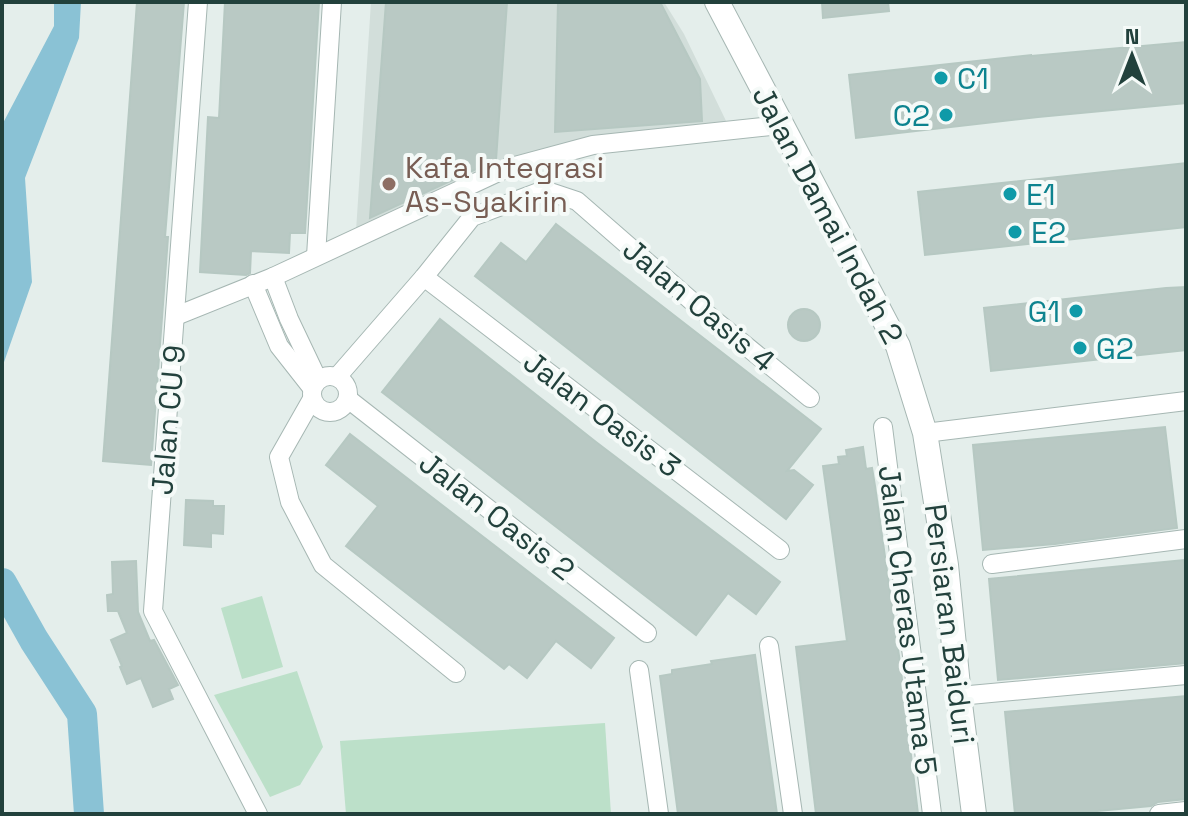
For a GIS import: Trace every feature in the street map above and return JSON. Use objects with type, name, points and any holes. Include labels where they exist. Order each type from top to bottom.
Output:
[{"type":"street","name":"Jalan CU 9","points":[[198,2],[153,611],[258,814]]},
{"type":"street","points":[[316,256],[332,2]]},
{"type":"street","name":"Jalan Damai Indah 2","points":[[717,2],[898,346],[925,433]]},
{"type":"street","points":[[176,316],[273,277],[507,168],[593,145],[780,125]]},
{"type":"street","name":"Jalan Oasis 4","points":[[337,377],[472,217],[544,190],[577,201],[702,310],[810,398]]},
{"type":"street","points":[[273,277],[314,389],[317,407],[325,412],[335,412],[348,399],[348,390],[337,377],[327,376],[314,389],[279,457],[290,502],[323,565],[456,673]]},
{"type":"street","name":"Jalan Oasis 3","points":[[424,277],[780,550]]},
{"type":"street","points":[[253,284],[279,346],[314,389]]},
{"type":"street","name":"Jalan Oasis 2","points":[[348,399],[647,633]]},
{"type":"street","points":[[925,433],[1186,401]]},
{"type":"street","name":"Jalan Cheras Utama 5","points":[[883,427],[932,814]]},
{"type":"street","name":"Persiaran Baiduri","points":[[925,433],[946,565],[974,814]]},
{"type":"street","points":[[992,564],[1186,539]]},
{"type":"street","points":[[769,646],[793,814]]},
{"type":"street","points":[[639,670],[659,814]]},
{"type":"street","points":[[959,696],[1186,675]]},
{"type":"street","points":[[1159,814],[1186,811]]},
{"type":"shaded area","points":[[371,2],[664,2],[684,34],[728,125],[595,138],[356,231]]},
{"type":"green space","points":[[262,596],[283,667],[242,679],[221,608]]},
{"type":"green space","points":[[297,671],[323,747],[300,785],[270,797],[214,695]]},
{"type":"green space","points":[[605,723],[611,814],[346,814],[340,741]]},
{"type":"water","points":[[54,2],[81,2],[79,38],[25,178],[32,282],[3,365],[2,125],[54,26]]},
{"type":"building","points":[[137,2],[184,2],[151,465],[103,461]]},
{"type":"building","points":[[225,2],[319,2],[305,233],[290,233],[289,253],[251,251],[250,273],[246,275],[200,272],[208,117],[219,118]]},
{"type":"building","points":[[386,2],[507,2],[496,160],[370,218]]},
{"type":"building","points":[[558,2],[660,2],[700,79],[702,121],[555,132]]},
{"type":"building","points":[[822,2],[888,2],[889,11],[823,18]]},
{"type":"building","points":[[1186,42],[1186,103],[856,138],[849,75]]},
{"type":"building","points":[[1186,163],[1186,227],[925,255],[918,192]]},
{"type":"building","points":[[556,224],[821,429],[787,471],[794,470],[813,485],[786,519],[475,276],[501,243],[526,262]]},
{"type":"building","points":[[1186,287],[1186,350],[991,371],[984,308]]},
{"type":"building","points":[[804,309],[815,314],[820,325],[815,336],[804,341],[793,336],[788,325],[793,314]]},
{"type":"building","points":[[440,319],[780,582],[756,614],[728,593],[696,635],[382,392]]},
{"type":"building","points":[[1165,427],[1177,528],[983,550],[973,445]]},
{"type":"building","points":[[350,434],[614,638],[591,668],[556,641],[527,678],[509,664],[504,669],[346,546],[378,506],[326,465]]},
{"type":"building","points":[[863,447],[866,469],[872,468],[875,486],[918,814],[816,814],[796,647],[847,641],[823,466],[839,464],[838,457],[847,456],[846,450]]},
{"type":"building","points":[[186,500],[213,501],[213,506],[224,506],[223,534],[211,533],[211,547],[184,545]]},
{"type":"building","points":[[1184,560],[1186,663],[998,680],[989,579]]},
{"type":"building","points":[[136,561],[138,612],[150,641],[154,640],[178,685],[169,689],[173,699],[153,707],[141,678],[127,684],[111,640],[127,633],[118,611],[108,611],[107,595],[113,594],[112,562]]},
{"type":"building","points":[[755,655],[777,814],[678,814],[660,676],[672,674],[672,670],[712,664],[711,661]]},
{"type":"building","points":[[1186,696],[1186,799],[1158,802],[1151,806],[1065,814],[1015,814],[1005,712]]},
{"type":"waterway","points":[[2,583],[82,714],[89,814]]},
{"type":"place","name":"C1","points":[[941,78]]},
{"type":"place","name":"C2","points":[[946,115]]},
{"type":"place","name":"Kafa Integrasi As-Syakirin","points":[[389,184]]},
{"type":"place","name":"E1","points":[[1010,194]]},
{"type":"place","name":"E2","points":[[1015,232]]},
{"type":"place","name":"G1","points":[[1076,311]]},
{"type":"place","name":"G2","points":[[1080,348]]}]
